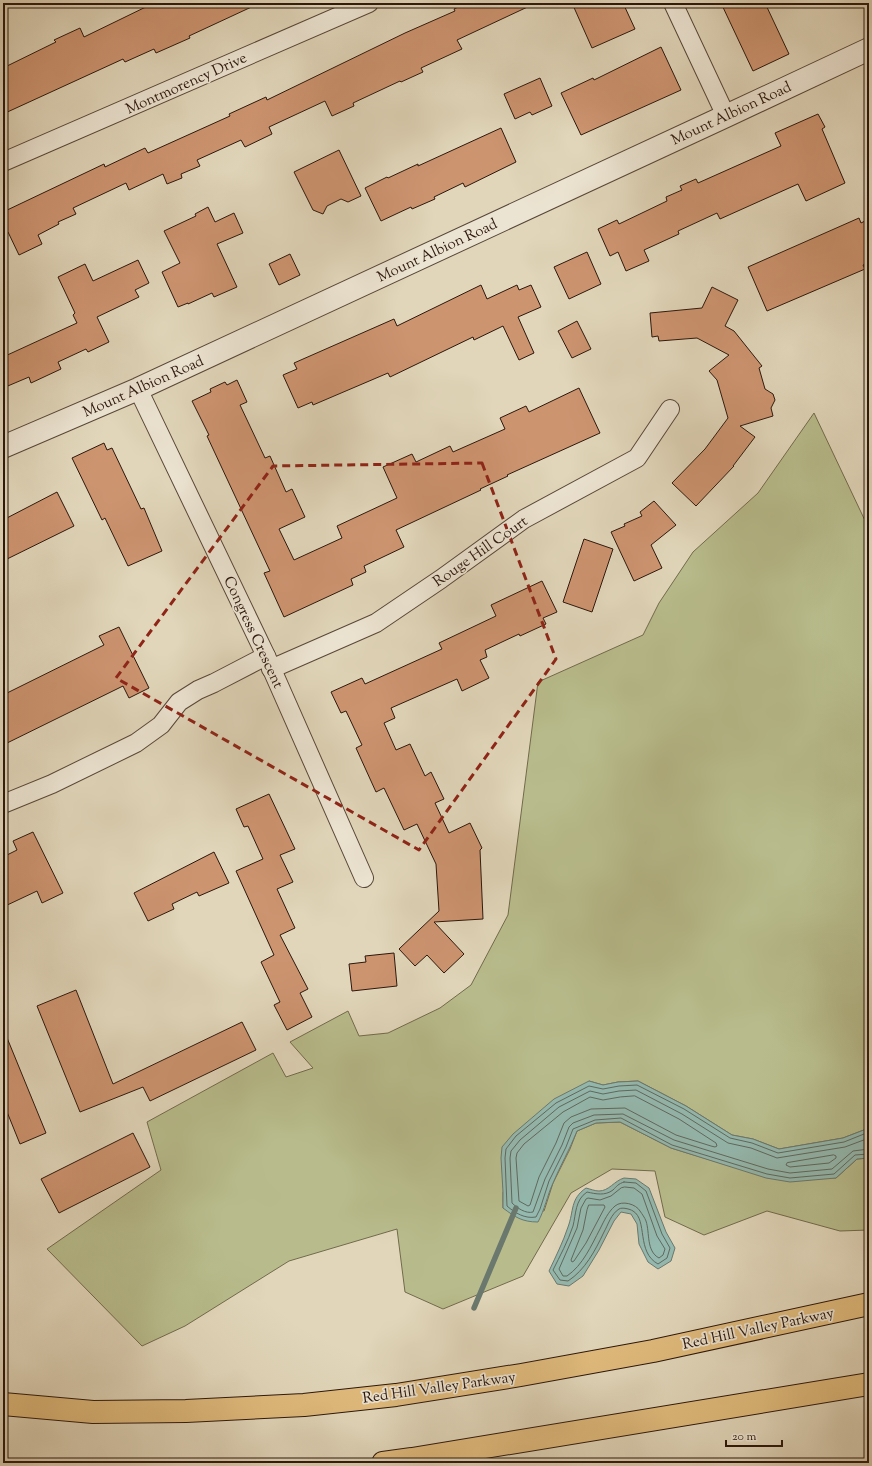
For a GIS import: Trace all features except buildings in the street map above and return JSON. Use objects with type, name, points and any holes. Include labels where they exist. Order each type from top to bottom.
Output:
[{"type":"highway","name":"Red Hill Valley Parkway","points":[[3,1404],[93,1412],[304,1405],[389,1396],[521,1376],[646,1352],[869,1304]]},
{"type":"highway","points":[[383,1463],[483,1448],[869,1384]]},
{"type":"street","name":"Montmorency Drive","points":[[3,162],[369,3]]},
{"type":"street","points":[[673,3],[726,116]]},
{"type":"street","name":"Mount Albion Road","points":[[3,448],[138,389],[869,49]]},
{"type":"street","name":"Congress Crescent","points":[[138,389],[268,663],[364,878]]},
{"type":"street","name":"Rouge Hill Court","points":[[3,804],[46,787],[136,743],[162,725],[179,702],[198,690],[376,623],[441,579],[524,519],[637,458],[670,409]]},
{"type":"highlighted area","points":[[482,463],[556,659],[419,850],[116,678],[273,466]]},
{"type":"green space","points":[[814,413],[869,529],[869,1128],[843,1138],[779,1149],[753,1139],[732,1135],[686,1106],[638,1081],[618,1082],[603,1085],[589,1081],[503,1192],[503,1208],[544,1211],[553,1183],[577,1131],[596,1123],[620,1122],[671,1148],[730,1166],[836,1178],[857,1159],[869,1158],[869,1230],[840,1231],[767,1211],[704,1235],[665,1217],[655,1171],[612,1169],[571,1193],[523,1276],[443,1309],[405,1292],[397,1229],[289,1261],[185,1326],[142,1346],[47,1249],[161,1170],[147,1122],[273,1053],[286,1077],[313,1068],[290,1042],[348,1011],[359,1036],[388,1033],[440,1008],[471,985],[508,915],[538,682],[643,635],[659,603],[693,552],[758,493]]},
{"type":"water","points":[[589,1081],[603,1085],[618,1082],[638,1081],[686,1106],[732,1135],[753,1139],[779,1149],[843,1138],[869,1128],[869,1158],[857,1159],[836,1178],[790,1182],[766,1178],[671,1148],[620,1122],[596,1123],[577,1131],[553,1183],[538,1222],[523,1220],[515,1216],[503,1208],[502,1147],[513,1134],[554,1099]]},
{"type":"water","points":[[624,1178],[636,1179],[649,1188],[666,1232],[675,1248],[671,1261],[658,1269],[648,1262],[639,1244],[637,1224],[631,1214],[621,1212],[614,1221],[583,1276],[569,1286],[557,1284],[549,1271],[566,1233],[577,1196],[586,1188],[596,1191],[603,1191]]},
{"type":"waterway","points":[[474,1308],[516,1208]]}]
